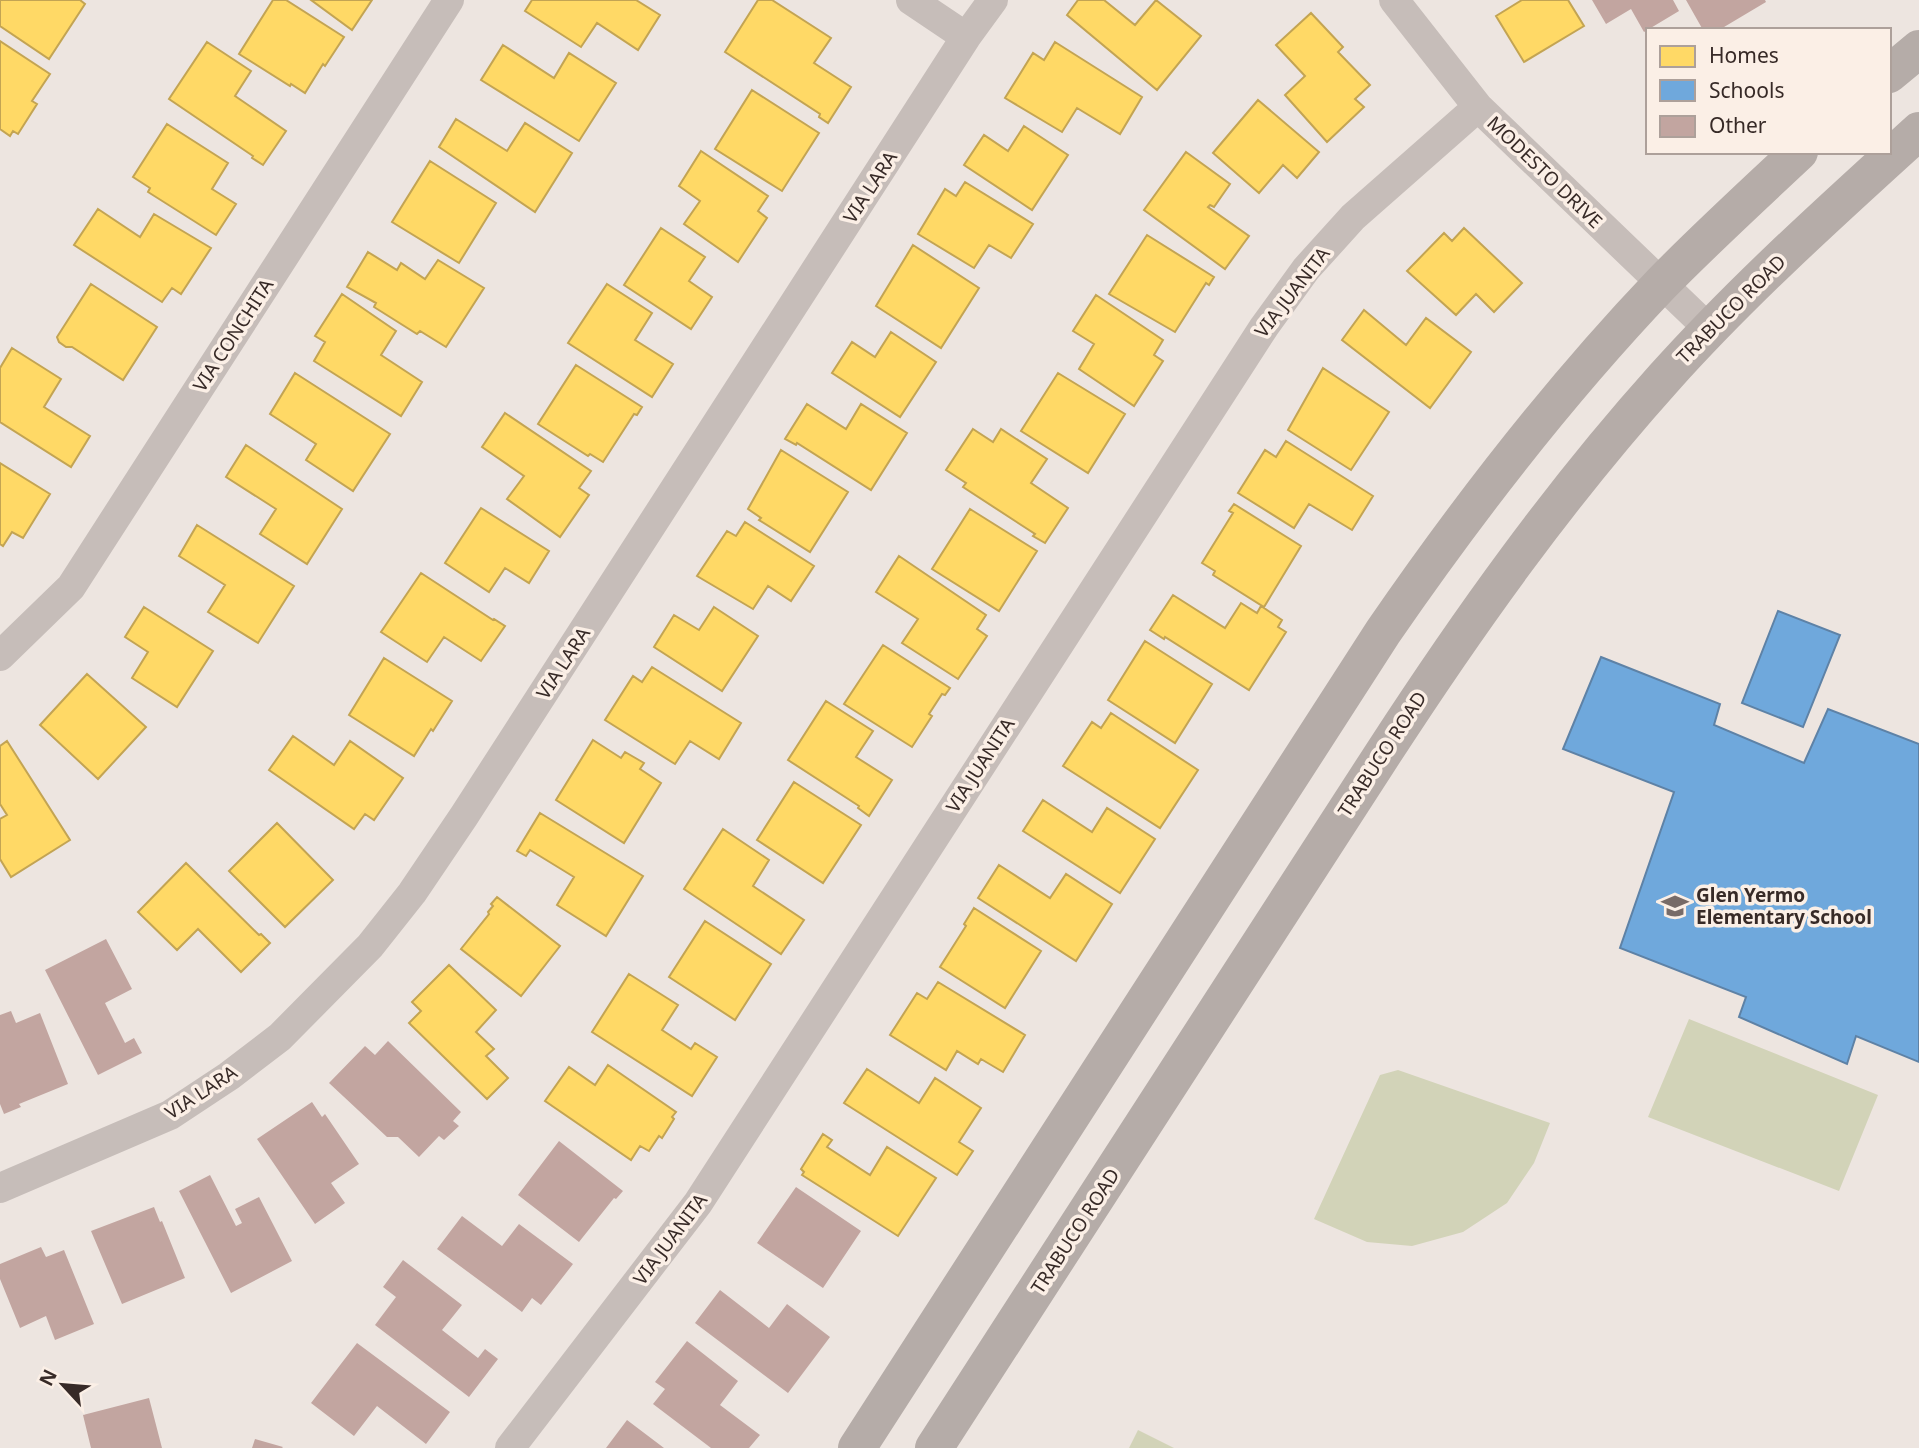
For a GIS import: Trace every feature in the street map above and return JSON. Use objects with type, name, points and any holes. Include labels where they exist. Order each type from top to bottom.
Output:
[{"type":"main road","points":[[1891,72],[1919,50]]},
{"type":"main road","name":"TRABUCO ROAD","points":[[934,1448],[1450,650],[1521,551],[1593,460],[1664,378],[1760,278],[1919,131]]},
{"type":"main road","points":[[857,1448],[1383,632],[1427,569],[1544,416],[1661,285],[1797,154]]},
{"type":"street","name":"VIA CONCHITA","points":[[0,656],[71,587],[449,0]]},
{"type":"street","points":[[911,0],[966,37]]},
{"type":"street","name":"VIA LARA","points":[[0,1188],[170,1115],[229,1076],[280,1037],[370,946],[412,893],[464,816],[966,37],[993,0]]},
{"type":"street","name":"MODESTO DRIVE","points":[[1394,0],[1478,107],[1710,330]]},
{"type":"street","name":"VIA JUANITA","points":[[510,1448],[698,1203],[1264,327],[1307,269],[1353,217],[1478,107]]},
{"type":"green space","points":[[1689,1019],[1878,1095],[1839,1191],[1648,1117]]},
{"type":"green space","points":[[1398,1070],[1550,1123],[1534,1163],[1507,1203],[1463,1232],[1412,1246],[1367,1242],[1314,1219],[1380,1075]]},
{"type":"green space","points":[[1138,1430],[1174,1448],[1129,1448]]},
{"type":"building: Homes","points":[[0,0],[80,0],[85,4],[49,59],[0,26]]},
{"type":"building: Homes","points":[[273,0],[286,0],[344,37],[305,93],[239,54]]},
{"type":"building: Homes","points":[[311,0],[372,0],[352,30]]},
{"type":"building: Homes","points":[[532,0],[636,0],[660,15],[638,50],[597,23],[581,47],[525,11]]},
{"type":"building: Homes","points":[[758,0],[772,0],[831,38],[814,63],[851,87],[828,123],[819,117],[820,114],[725,52]]},
{"type":"building: Homes","points":[[1078,0],[1104,0],[1135,25],[1156,0],[1201,36],[1157,90],[1067,15]]},
{"type":"building: Homes","points":[[1522,0],[1568,0],[1584,26],[1524,62],[1496,16]]},
{"type":"building: Homes","points":[[1311,13],[1343,47],[1338,52],[1370,85],[1355,99],[1364,107],[1327,142],[1285,95],[1305,76],[1276,45]]},
{"type":"building: Homes","points":[[0,41],[50,74],[32,101],[37,104],[18,134],[13,131],[10,136],[0,129]]},
{"type":"building: Homes","points":[[207,42],[251,71],[235,96],[286,131],[263,165],[169,99]]},
{"type":"building: Homes","points":[[1055,42],[1142,97],[1120,134],[1077,108],[1062,132],[1005,98],[1033,53],[1044,60]]},
{"type":"building: Homes","points":[[503,45],[554,78],[569,53],[616,83],[579,141],[481,80]]},
{"type":"building: Homes","points":[[752,90],[819,133],[782,191],[715,149]]},
{"type":"building: Homes","points":[[1258,100],[1319,152],[1297,178],[1283,165],[1259,193],[1213,153]]},
{"type":"building: Homes","points":[[456,119],[507,151],[525,123],[572,153],[535,212],[439,147]]},
{"type":"building: Homes","points":[[167,124],[228,163],[212,189],[236,204],[216,235],[148,192],[150,188],[133,177]]},
{"type":"building: Homes","points":[[1024,126],[1068,155],[1032,210],[964,165],[984,135],[1008,151]]},
{"type":"building: Homes","points":[[701,151],[768,196],[758,211],[767,218],[738,262],[684,224],[700,201],[679,186]]},
{"type":"building: Homes","points":[[1186,152],[1230,184],[1214,207],[1208,207],[1249,236],[1225,269],[1144,210]]},
{"type":"building: Homes","points":[[430,161],[496,203],[459,263],[392,222]]},
{"type":"building: Homes","points":[[965,182],[1033,224],[1011,258],[989,245],[974,268],[918,234],[945,189],[956,196]]},
{"type":"building: Homes","points":[[98,209],[140,237],[154,214],[211,248],[181,294],[172,288],[162,302],[74,245]]},
{"type":"building: Homes","points":[[661,228],[705,257],[689,281],[712,297],[691,329],[624,285]]},
{"type":"building: Homes","points":[[1464,228],[1522,283],[1494,312],[1476,294],[1456,315],[1407,271],[1444,233],[1452,241]]},
{"type":"building: Homes","points":[[1147,235],[1214,277],[1209,285],[1206,283],[1175,332],[1109,294]]},
{"type":"building: Homes","points":[[913,245],[979,288],[941,348],[876,306]]},
{"type":"building: Homes","points":[[368,252],[397,270],[401,263],[425,279],[438,260],[484,288],[446,347],[420,331],[417,334],[374,307],[376,303],[347,287]]},
{"type":"building: Homes","points":[[91,284],[157,327],[123,380],[72,347],[66,347],[57,337]]},
{"type":"building: Homes","points":[[607,284],[652,313],[635,340],[673,364],[652,397],[568,343]]},
{"type":"building: Homes","points":[[342,294],[396,331],[381,355],[422,382],[401,416],[314,361],[325,342],[315,336]]},
{"type":"building: Homes","points":[[1096,295],[1163,340],[1154,355],[1163,361],[1134,406],[1079,369],[1094,344],[1073,331]]},
{"type":"building: Homes","points":[[1364,310],[1406,345],[1426,318],[1471,352],[1430,408],[1342,340]]},
{"type":"building: Homes","points":[[891,332],[936,362],[900,417],[832,373],[852,342],[875,357]]},
{"type":"building: Homes","points":[[12,348],[61,379],[44,407],[90,436],[71,467],[0,422],[0,368]]},
{"type":"building: Homes","points":[[576,365],[642,407],[637,415],[634,414],[603,462],[590,454],[588,456],[538,424]]},
{"type":"building: Homes","points":[[1323,368],[1389,412],[1351,470],[1288,430]]},
{"type":"building: Homes","points":[[295,373],[390,434],[353,491],[306,460],[316,444],[270,414]]},
{"type":"building: Homes","points":[[1058,373],[1125,414],[1088,473],[1021,431]]},
{"type":"building: Homes","points":[[807,404],[846,429],[861,404],[907,433],[871,490],[797,443],[796,445],[785,439]]},
{"type":"building: Homes","points":[[505,413],[591,471],[579,488],[589,495],[560,537],[507,499],[524,476],[482,447]]},
{"type":"building: Homes","points":[[973,429],[993,442],[1001,429],[1047,459],[1031,483],[1068,508],[1045,543],[963,487],[966,483],[946,470]]},
{"type":"building: Homes","points":[[1286,441],[1373,496],[1352,530],[1309,504],[1294,528],[1238,493],[1265,450],[1276,457]]},
{"type":"building: Homes","points":[[246,445],[342,509],[307,564],[260,534],[276,509],[226,477]]},
{"type":"building: Homes","points":[[781,450],[848,492],[810,552],[759,520],[761,518],[748,509]]},
{"type":"building: Homes","points":[[0,463],[50,494],[23,538],[12,532],[3,546],[0,544]]},
{"type":"building: Homes","points":[[1234,504],[1301,546],[1264,607],[1213,575],[1215,571],[1202,563],[1233,513],[1229,511]]},
{"type":"building: Homes","points":[[481,508],[549,551],[529,583],[505,568],[489,592],[445,563]]},
{"type":"building: Homes","points":[[970,509],[1037,551],[999,611],[932,569]]},
{"type":"building: Homes","points":[[745,522],[814,566],[791,601],[768,586],[753,609],[697,576],[727,531],[736,536]]},
{"type":"building: Homes","points":[[197,525],[294,586],[258,643],[208,612],[225,585],[179,556]]},
{"type":"building: Homes","points":[[899,556],[986,615],[977,629],[987,636],[958,679],[902,643],[918,619],[876,592]]},
{"type":"building: Homes","points":[[421,573],[505,626],[481,661],[444,637],[427,662],[381,632]]},
{"type":"building: Homes","points":[[1173,595],[1225,628],[1241,603],[1257,613],[1261,606],[1282,620],[1278,627],[1286,632],[1249,690],[1150,630]]},
{"type":"building: Homes","points":[[144,607],[213,651],[177,707],[132,678],[148,652],[125,637]]},
{"type":"building: Homes","points":[[714,607],[758,636],[722,691],[654,647],[674,615],[699,630]]},
{"type":"building: Homes","points":[[1145,641],[1212,684],[1175,743],[1108,700]]},
{"type":"building: Homes","points":[[883,645],[950,688],[945,695],[942,694],[929,714],[932,716],[912,747],[844,704]]},
{"type":"building: Homes","points":[[384,658],[452,701],[414,756],[349,715]]},
{"type":"building: Homes","points":[[652,667],[741,723],[719,759],[690,741],[675,764],[605,720],[633,676],[642,682]]},
{"type":"building: Homes","points":[[87,674],[146,727],[98,779],[40,725]]},
{"type":"building: Homes","points":[[826,701],[873,731],[856,757],[892,780],[869,816],[858,808],[859,806],[788,760]]},
{"type":"building: Homes","points":[[1111,713],[1198,770],[1160,828],[1063,766],[1092,722],[1101,728]]},
{"type":"building: Homes","points":[[293,736],[334,765],[350,741],[403,778],[374,820],[365,814],[354,829],[269,770]]},
{"type":"building: Homes","points":[[593,740],[621,758],[625,752],[644,763],[640,769],[661,783],[624,843],[556,800]]},
{"type":"building: Homes","points":[[7,741],[70,840],[11,877],[0,859],[0,819],[7,815],[0,804],[0,746]]},
{"type":"building: Homes","points":[[794,782],[861,825],[823,883],[757,840]]},
{"type":"building: Homes","points":[[1043,800],[1092,832],[1107,808],[1155,839],[1120,893],[1023,831]]},
{"type":"building: Homes","points":[[540,813],[643,876],[606,936],[557,905],[574,877],[530,850],[526,856],[517,851]]},
{"type":"building: Homes","points":[[277,823],[333,880],[285,927],[229,871]]},
{"type":"building: Homes","points":[[723,829],[769,860],[753,886],[804,920],[781,954],[684,889]]},
{"type":"building: Homes","points":[[186,863],[270,943],[241,972],[198,929],[177,950],[138,912]]},
{"type":"building: Homes","points":[[999,865],[1050,898],[1066,874],[1112,904],[1076,961],[978,898]]},
{"type":"building: Homes","points":[[497,897],[560,946],[521,996],[461,949],[489,914],[493,906],[491,904]]},
{"type":"building: Homes","points":[[974,908],[1041,951],[1005,1008],[940,967]]},
{"type":"building: Homes","points":[[705,921],[771,964],[735,1020],[669,977]]},
{"type":"building: Homes","points":[[449,965],[496,1010],[476,1032],[494,1049],[486,1056],[508,1078],[487,1099],[409,1023],[421,1011],[412,1002]]},
{"type":"building: Homes","points":[[629,974],[678,1005],[662,1030],[691,1049],[695,1043],[717,1057],[692,1096],[592,1032]]},
{"type":"building: Homes","points":[[938,982],[1025,1035],[1003,1072],[981,1059],[978,1064],[957,1051],[946,1070],[890,1035],[917,993],[927,999]]},
{"type":"building: Homes","points":[[608,1065],[676,1112],[662,1138],[659,1136],[649,1151],[640,1146],[631,1160],[545,1101],[569,1067],[595,1085]]},
{"type":"building: Homes","points":[[867,1069],[919,1103],[935,1078],[981,1108],[959,1142],[973,1151],[957,1175],[844,1103]]},
{"type":"building: Homes","points":[[823,1134],[832,1140],[827,1147],[870,1175],[887,1147],[936,1178],[898,1236],[802,1175],[804,1172],[801,1169]]},
{"type":"building: Schools","points":[[1778,611],[1840,635],[1803,727],[1742,703]]},
{"type":"building: Schools","name":"Glen Yermo Elementary School","points":[[1601,657],[1720,704],[1714,725],[1804,763],[1828,709],[1919,744],[1919,1062],[1856,1036],[1847,1064],[1739,1017],[1746,997],[1620,948],[1674,792],[1563,749]]},
{"type":"building: Other","points":[[1592,0],[1673,0],[1679,11],[1651,28],[1646,28],[1644,32],[1631,9],[1606,24]]},
{"type":"building: Other","points":[[1686,0],[1766,2],[1722,28],[1702,28]]},
{"type":"building: Other","points":[[106,939],[132,989],[105,1003],[125,1043],[134,1038],[142,1053],[98,1075],[45,970]]},
{"type":"building: Other","points":[[11,1011],[16,1023],[40,1013],[68,1084],[19,1104],[21,1107],[4,1114],[0,1104],[0,1015]]},
{"type":"building: Other","points":[[388,1041],[461,1112],[453,1121],[459,1126],[444,1140],[439,1136],[419,1157],[398,1137],[387,1137],[329,1083],[365,1046],[375,1055]]},
{"type":"building: Other","points":[[312,1102],[322,1117],[325,1114],[359,1164],[331,1183],[345,1203],[315,1224],[257,1139]]},
{"type":"building: Other","points":[[559,1141],[623,1191],[614,1198],[579,1242],[518,1195]]},
{"type":"building: Other","points":[[210,1175],[236,1226],[242,1223],[235,1209],[259,1197],[292,1261],[231,1293],[179,1191]]},
{"type":"building: Other","points":[[796,1187],[861,1231],[823,1288],[757,1243]]},
{"type":"building: Other","points":[[154,1207],[185,1278],[122,1304],[91,1231]]},
{"type":"building: Other","points":[[462,1216],[502,1246],[519,1224],[573,1264],[541,1305],[532,1298],[522,1312],[437,1249]]},
{"type":"building: Other","points":[[41,1247],[46,1257],[64,1250],[94,1324],[55,1340],[46,1316],[20,1328],[0,1279],[0,1264]]},
{"type":"building: Other","points":[[403,1260],[462,1305],[442,1330],[478,1358],[485,1349],[498,1359],[469,1397],[375,1325],[396,1297],[383,1287]]},
{"type":"building: Other","points":[[720,1290],[769,1328],[787,1304],[830,1337],[788,1393],[695,1323]]},
{"type":"building: Other","points":[[687,1341],[738,1381],[720,1405],[760,1435],[749,1448],[711,1448],[653,1404],[665,1389],[655,1382]]},
{"type":"building: Other","points":[[357,1343],[450,1412],[426,1444],[377,1406],[354,1436],[311,1403]]},
{"type":"building: Other","points":[[149,1398],[162,1448],[91,1448],[83,1415]]},
{"type":"building: Other","points":[[627,1420],[664,1448],[606,1448]]},
{"type":"building: Other","points":[[255,1439],[283,1447],[252,1448]]},
{"type":"place","name":"Glen Yermo Elementary School","points":[[1675,906]]}]
